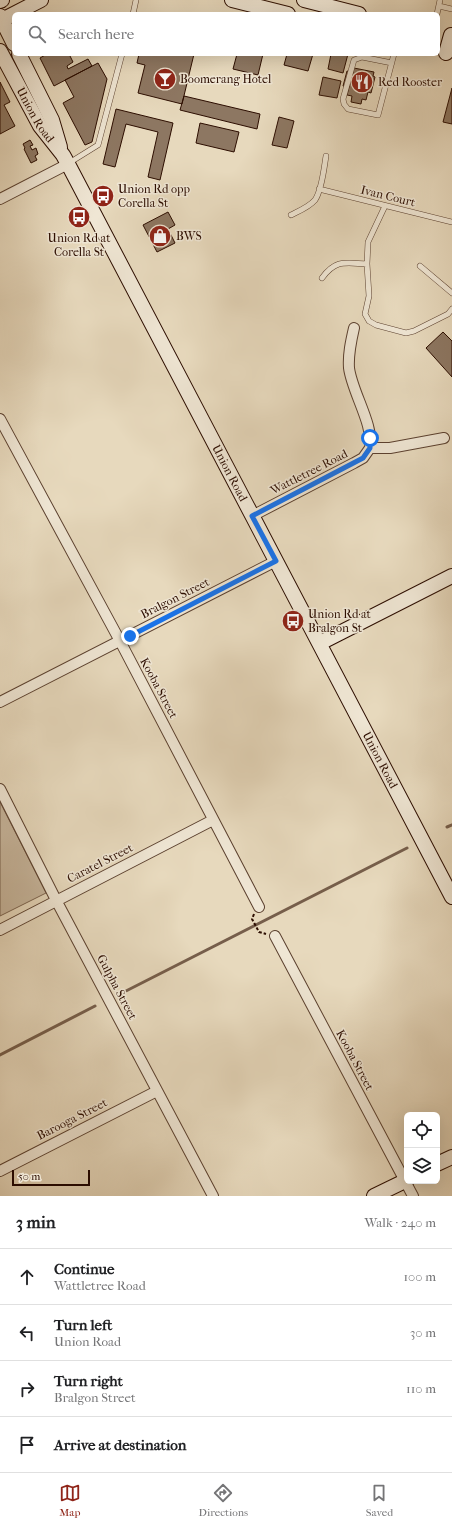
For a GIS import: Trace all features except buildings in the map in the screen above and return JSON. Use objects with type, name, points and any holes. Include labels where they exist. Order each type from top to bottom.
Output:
[{"type":"main road","points":[[16,12],[41,0]]},
{"type":"main road","points":[[232,0],[280,12]]},
{"type":"main road","points":[[304,0],[349,12]]},
{"type":"main road","points":[[12,14],[1,19],[12,40]]},
{"type":"main road","points":[[445,53],[447,34]]},
{"type":"main road","name":"Union Road","points":[[0,51],[40,126],[65,160],[320,643],[452,897]]},
{"type":"main road","name":"Union Road","points":[[20,56],[52,120],[65,160]]},
{"type":"main road","points":[[320,643],[452,576]]},
{"type":"main road","points":[[440,1163],[452,1157]]},
{"type":"main road","points":[[374,1196],[404,1181]]},
{"type":"street","points":[[0,199],[65,160]]},
{"type":"street","points":[[354,328],[349,356],[349,369],[369,431],[370,448],[390,448],[444,438]]},
{"type":"street","name":"Kooba Street","points":[[0,419],[120,641],[259,907]]},
{"type":"street","name":"Wattletree Road","points":[[252,516],[363,458],[370,448]]},
{"type":"street","name":"Bralgon Street","points":[[0,702],[276,561]]},
{"type":"street","name":"Gulpha Street","points":[[0,789],[56,900],[213,1196]]},
{"type":"street","name":"Caratel Street","points":[[0,930],[213,820]]},
{"type":"street","name":"Kooba Street","points":[[275,936],[404,1176]]},
{"type":"street","name":"Barooga Street","points":[[0,1171],[156,1091]]},
{"type":"street","name":"Kooba Street","points":[[408,1184],[413,1196]]},
{"type":"lane","points":[[133,12],[136,0]]},
{"type":"lane","points":[[439,3],[452,9]]},
{"type":"lane","points":[[65,160],[98,145],[121,56]]},
{"type":"lane","points":[[392,63],[362,57],[356,58],[352,62],[343,99],[344,104],[348,109],[378,115],[392,63],[394,56]]},
{"type":"lane","points":[[291,215],[304,209],[315,200],[319,189],[326,156]]},
{"type":"lane","name":"Ivan Court","points":[[319,189],[452,222]]},
{"type":"lane","points":[[385,206],[368,242],[367,264],[369,296],[365,314],[369,321],[376,326],[406,333],[414,331],[448,314],[452,309]]},
{"type":"lane","points":[[322,278],[328,269],[334,265],[347,263],[367,264]]},
{"type":"lane","points":[[420,266],[452,293]]},
{"type":"path","points":[[253,921],[258,930]]},
{"type":"shaded area","points":[[0,802],[46,893],[0,916]]},
{"type":"waterway","points":[[447,827],[452,825]]},
{"type":"waterway","points":[[124,992],[407,848]]},
{"type":"waterway","points":[[0,1055],[95,1006]]},
{"type":"place","name":"Boomerang Hotel","points":[[165,79]]},
{"type":"place","name":"Red Rooster","points":[[362,82]]},
{"type":"place","name":"Union Rd opp Corella St","points":[[103,196]]},
{"type":"place","name":"Union Rd at Corella St","points":[[79,217]]},
{"type":"place","name":"BWS","points":[[160,236]]},
{"type":"place","name":"Union Rd at Bralgon St","points":[[293,621]]},
{"type":"route","points":[[130,636],[276,561],[252,516],[363,458],[368,453],[370,448],[370,438]]}]
